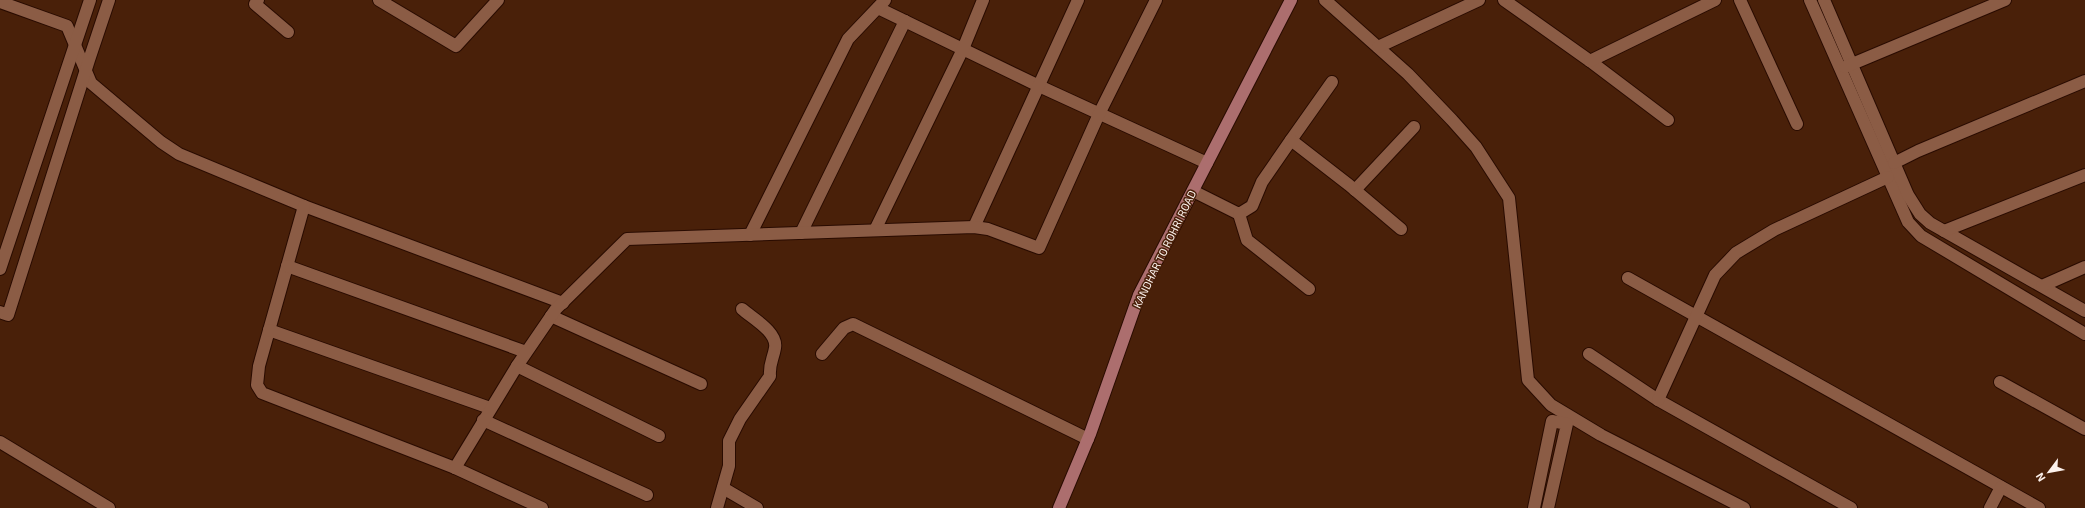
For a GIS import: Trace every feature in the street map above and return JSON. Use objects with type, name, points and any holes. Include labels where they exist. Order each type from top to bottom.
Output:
[{"type":"street","points":[[0,269],[90,0]]},
{"type":"street","points":[[0,312],[8,315],[109,0]]},
{"type":"street","points":[[258,0],[255,4],[288,32]]},
{"type":"street","points":[[379,0],[456,46],[498,0]]},
{"type":"street","points":[[875,230],[963,49],[983,0]]},
{"type":"street","points":[[974,226],[1078,0]]},
{"type":"street","points":[[456,468],[490,408],[551,316],[563,302],[627,239],[974,226],[988,229],[1039,248],[1100,114],[1156,0]]},
{"type":"street","name":"KANDHAR TO ROHRI ROAD","points":[[1059,508],[1088,439],[1139,296],[1291,0]]},
{"type":"street","points":[[1325,0],[1408,74],[1476,147],[1509,198],[1528,380],[1551,405],[1601,435],[1744,508]]},
{"type":"street","points":[[1378,47],[1479,0]]},
{"type":"street","points":[[1504,0],[1590,61],[1668,120]]},
{"type":"street","points":[[1590,61],[1715,0]]},
{"type":"street","points":[[1740,0],[1797,124]]},
{"type":"street","points":[[1810,0],[1908,222],[1920,236],[2085,334]]},
{"type":"street","points":[[1824,0],[1908,195],[1920,214],[1930,223],[2085,311]]},
{"type":"street","points":[[1840,69],[2005,0]]},
{"type":"street","points":[[2,1],[67,26],[76,43],[92,83],[161,142],[179,154],[304,206],[563,302]]},
{"type":"street","points":[[750,235],[848,39],[882,4],[905,21],[1039,86],[1207,163]]},
{"type":"street","points":[[801,233],[905,21]]},
{"type":"street","points":[[1240,214],[1252,206],[1262,182],[1332,82]]},
{"type":"street","points":[[1894,163],[1918,151],[2085,82]]},
{"type":"street","points":[[1355,190],[1414,127]]},
{"type":"street","points":[[1291,140],[1355,190],[1401,229]]},
{"type":"street","points":[[1944,231],[2085,175]]},
{"type":"street","points":[[1658,400],[1715,275],[1736,253],[1774,230],[1888,178]]},
{"type":"street","points":[[1193,191],[1240,214],[1247,240],[1309,289]]},
{"type":"street","points":[[304,206],[259,366],[257,385],[262,393],[456,468],[542,508]]},
{"type":"street","points":[[287,266],[526,352]]},
{"type":"street","points":[[2042,286],[2085,267]]},
{"type":"street","points":[[1628,278],[2039,508]]},
{"type":"street","points":[[717,508],[729,466],[729,441],[740,419],[770,376],[769,365],[775,348],[775,340],[771,333],[742,309]]},
{"type":"street","points":[[551,316],[701,384]]},
{"type":"street","points":[[822,354],[844,328],[853,324],[1088,439]]},
{"type":"street","points":[[269,330],[490,408]]},
{"type":"street","points":[[1588,354],[1658,400],[1851,508]]},
{"type":"street","points":[[517,366],[659,436]]},
{"type":"street","points":[[2000,382],[2085,429]]},
{"type":"street","points":[[483,420],[646,495]]},
{"type":"street","points":[[1534,508],[1552,420],[1566,424],[1548,508]]},
{"type":"street","points":[[0,442],[109,508]]},
{"type":"street","points":[[1990,508],[2001,487]]},
{"type":"street","points":[[723,488],[757,508]]}]
